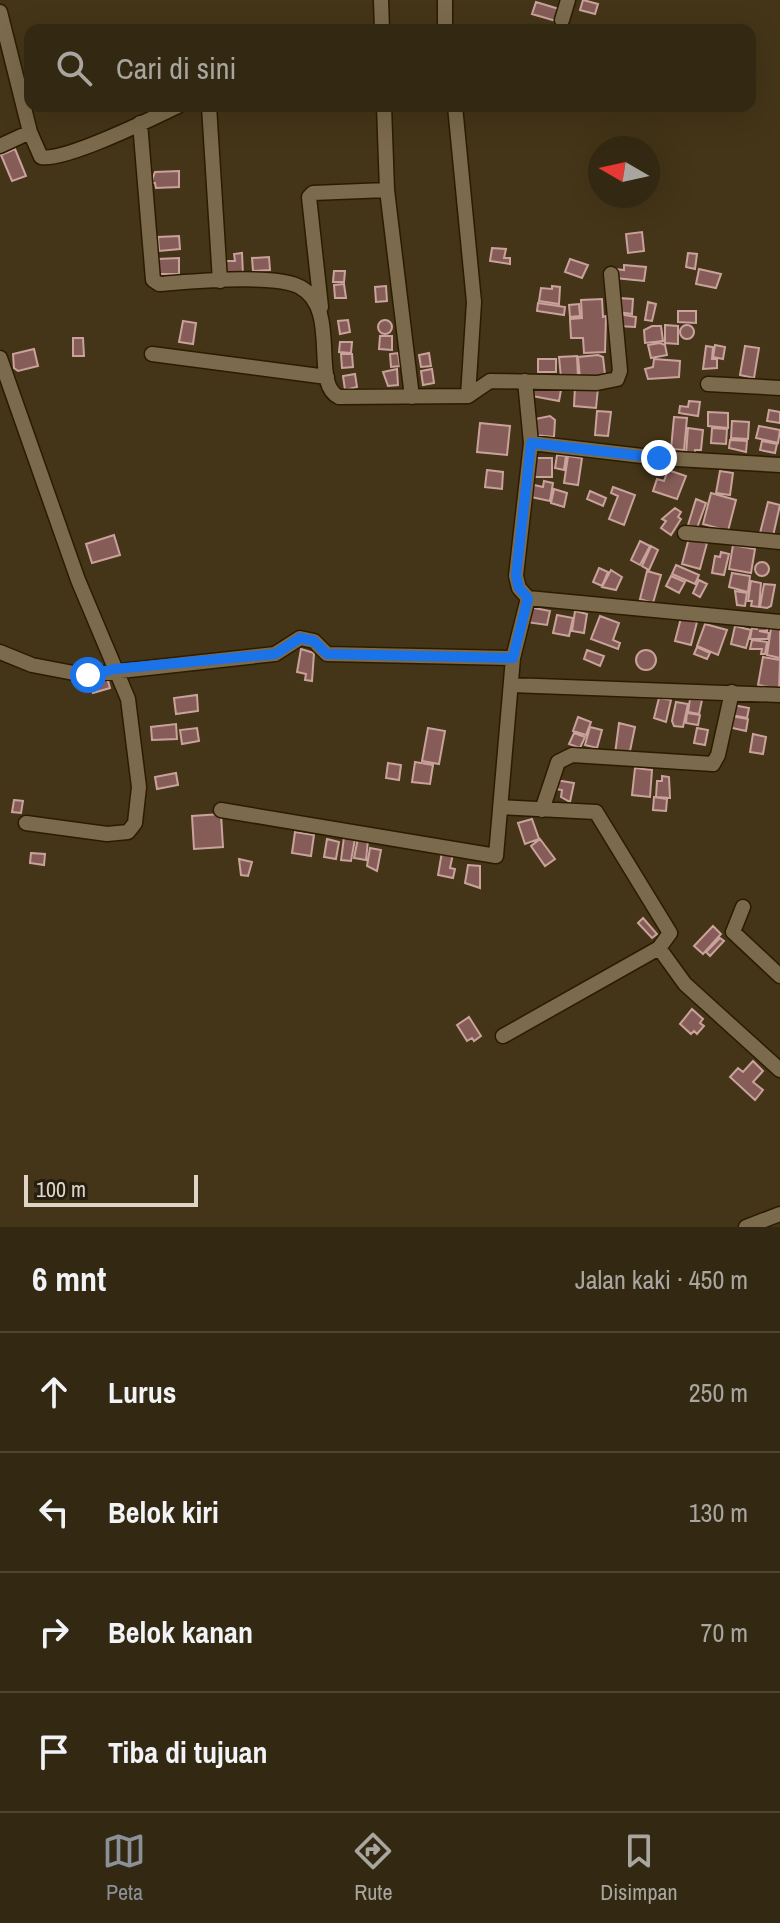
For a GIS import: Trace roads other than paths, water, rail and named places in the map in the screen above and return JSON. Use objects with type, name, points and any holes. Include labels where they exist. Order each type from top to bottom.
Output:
[{"type":"street","points":[[381,0],[382,24]]},
{"type":"street","points":[[445,0],[445,24]]},
{"type":"street","points":[[562,20],[568,0]]},
{"type":"street","points":[[0,12],[24,108]]},
{"type":"street","points":[[25,112],[39,155],[48,158],[165,112]]},
{"type":"street","points":[[209,112],[220,281]]},
{"type":"street","points":[[384,112],[387,190],[412,397]]},
{"type":"street","points":[[456,112],[474,312],[468,396]]},
{"type":"street","points":[[140,123],[153,280],[159,284],[220,281],[293,284],[302,287],[321,311]]},
{"type":"street","points":[[0,146],[30,132]]},
{"type":"street","points":[[387,190],[313,193],[309,197],[327,377],[330,390],[339,397],[468,396],[490,381],[597,383],[619,377],[611,274]]},
{"type":"street","points":[[152,354],[327,377]]},
{"type":"street","points":[[0,358],[78,580],[128,699],[139,787],[135,823],[128,832],[117,834],[26,823]]},
{"type":"street","points":[[525,381],[531,443],[516,576],[519,588],[528,598],[780,622]]},
{"type":"street","points":[[708,384],[780,388]]},
{"type":"street","points":[[531,443],[659,458],[780,465]]},
{"type":"street","points":[[685,533],[780,542]]},
{"type":"street","points":[[221,810],[492,857],[498,854],[513,658],[528,598]]},
{"type":"street","points":[[0,652],[32,665],[78,675],[275,654],[300,638],[314,641],[327,654],[513,658]]},
{"type":"street","points":[[511,685],[780,695]]},
{"type":"street","points":[[542,810],[558,762],[572,755],[713,764],[718,755],[732,692]]},
{"type":"street","points":[[500,807],[588,810],[600,816],[667,926],[669,938],[659,948],[503,1036]]},
{"type":"street","points":[[743,907],[733,932],[780,976]]},
{"type":"street","points":[[659,948],[685,984],[780,1070]]},
{"type":"street","points":[[746,1227],[780,1214]]}]
